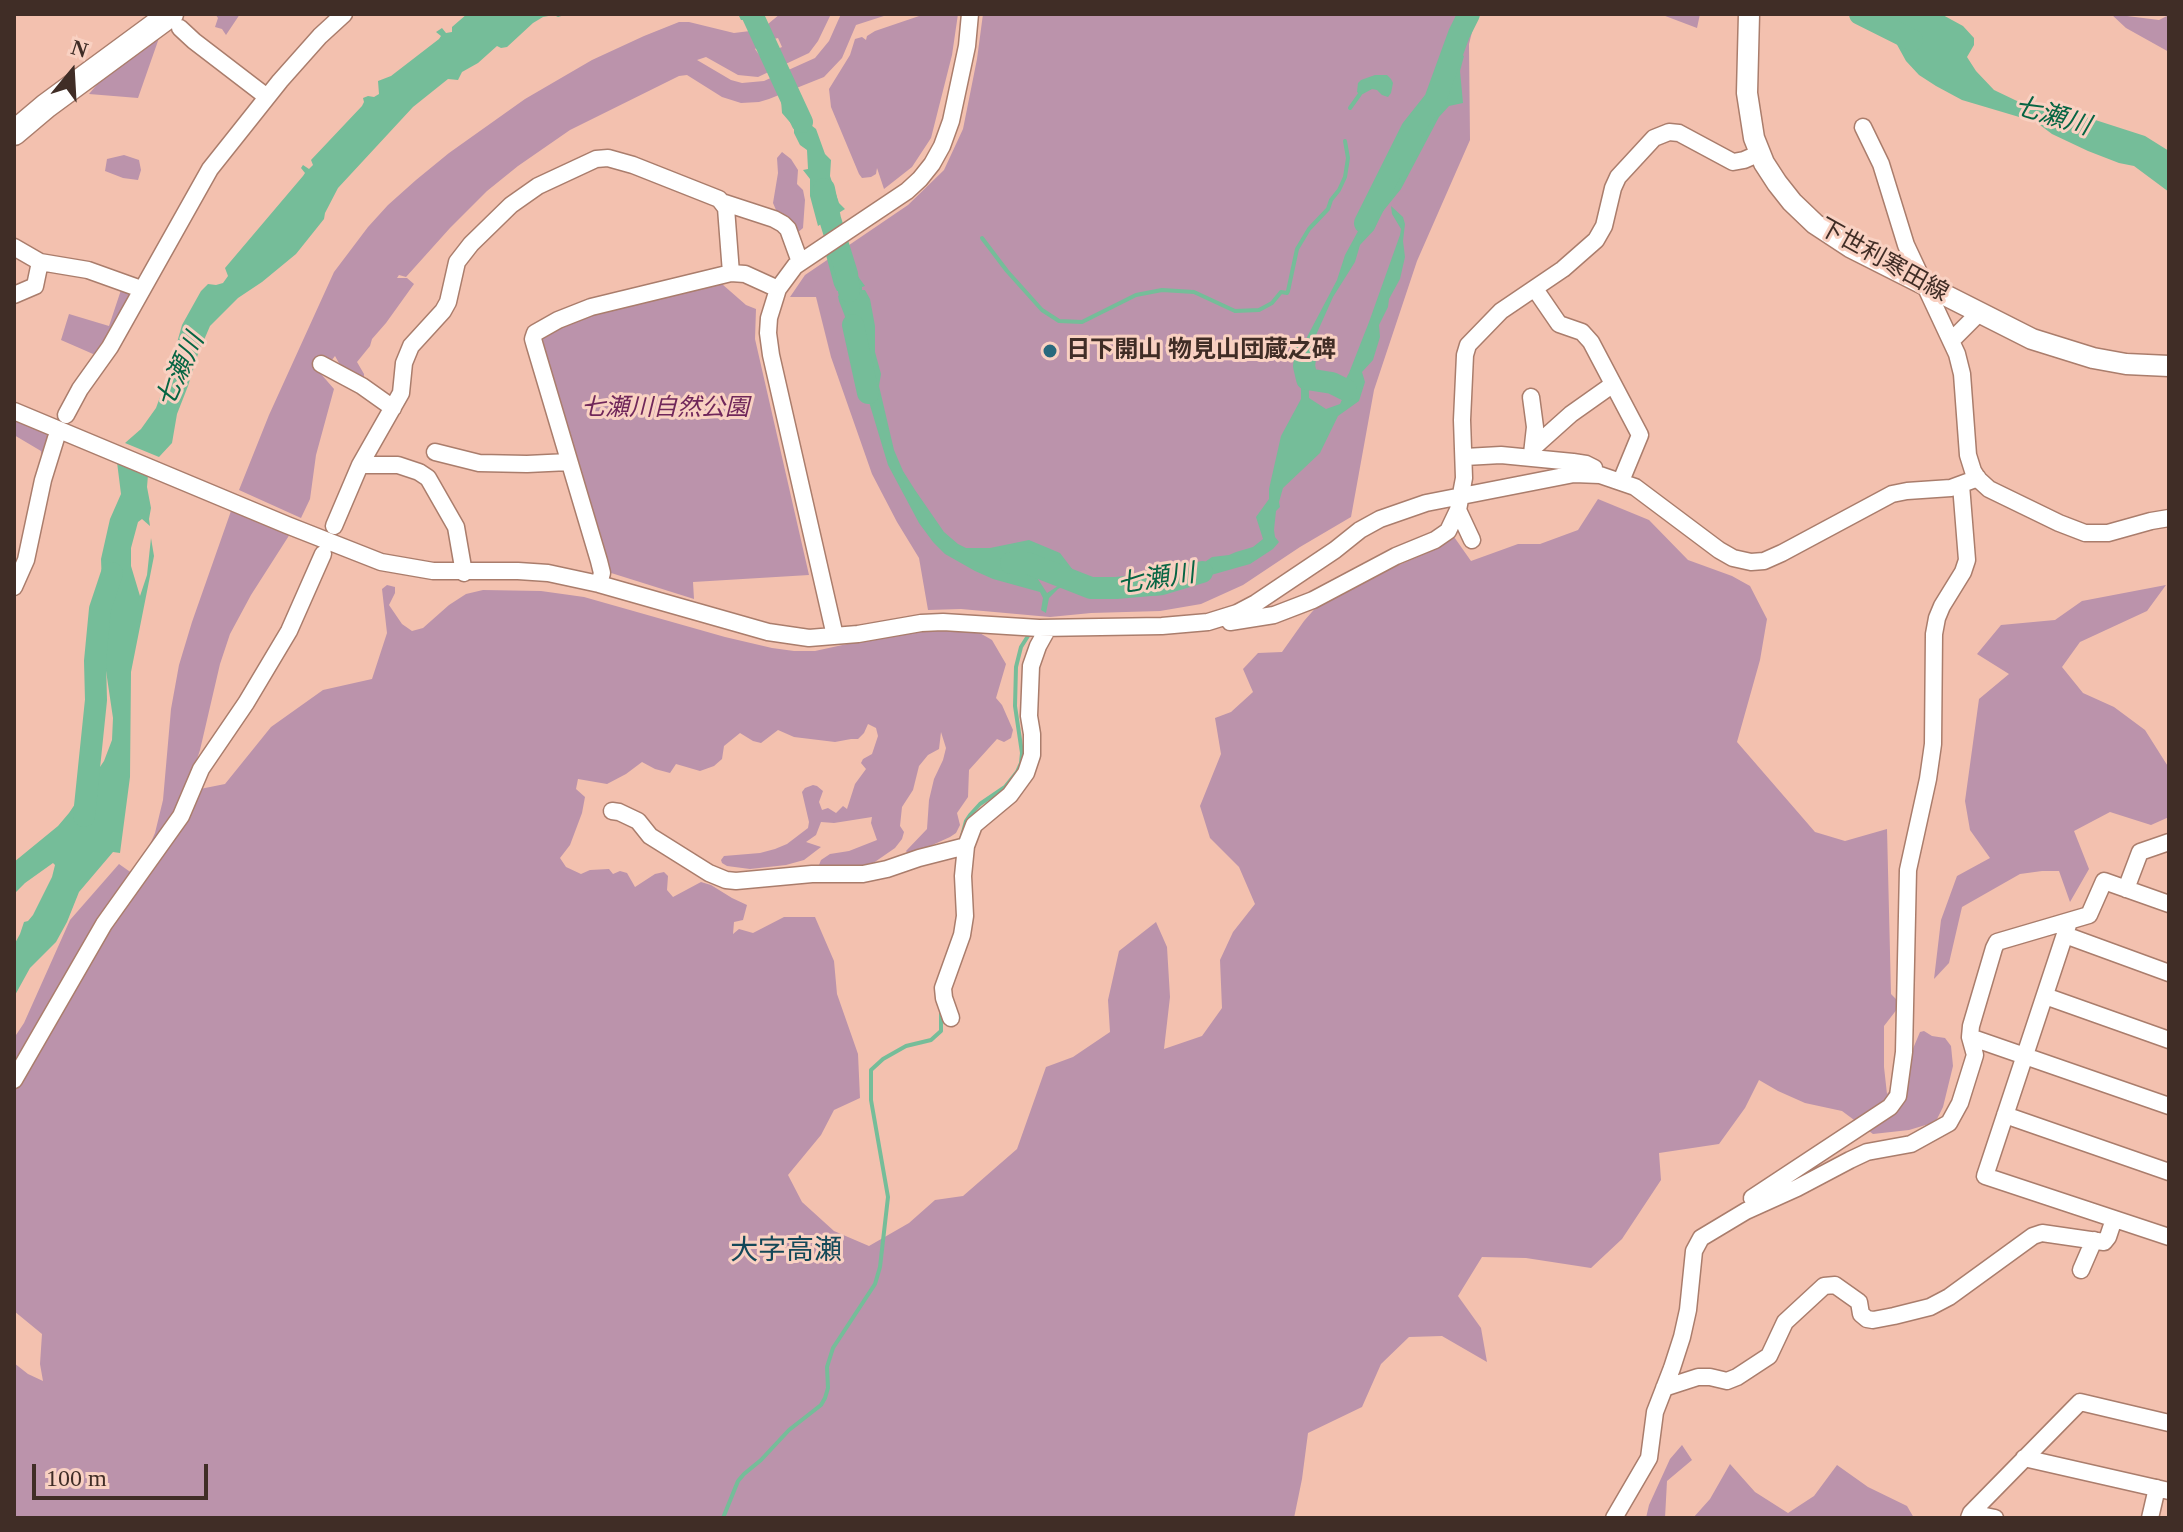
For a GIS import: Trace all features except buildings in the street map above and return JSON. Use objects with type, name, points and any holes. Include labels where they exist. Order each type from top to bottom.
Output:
[{"type":"highway","points":[[14,133],[57,98],[175,21]]},
{"type":"main road","name":"下世利寒田線","points":[[1749,14],[1749,114],[1760,153],[1785,193],[1824,230],[1850,247],[2032,339],[2079,355],[2126,364],[2169,366]]},
{"type":"street","points":[[835,636],[770,346],[769,318],[778,289],[787,274],[816,250],[920,179],[942,146],[951,121],[964,60],[970,14]]},
{"type":"street","points":[[66,415],[110,347],[205,176],[267,97],[337,17]]},
{"type":"street","points":[[175,21],[194,41],[267,97]]},
{"type":"street","points":[[1863,127],[1881,164],[1906,245],[1952,340],[1962,374],[1968,455],[1978,478],[1994,491],[2085,533],[2108,533],[2166,518]]},
{"type":"street","points":[[14,411],[381,562],[419,570],[464,573],[531,571],[565,576],[795,637],[835,636],[932,622],[1048,628],[1228,623],[1274,615],[1313,600],[1396,556],[1443,536],[1453,523],[1460,503],[1465,471],[1462,420],[1466,349],[1501,311],[1563,269],[1600,235],[1618,177],[1658,135],[1679,133],[1733,162],[1760,153]]},
{"type":"street","points":[[334,526],[360,465],[401,393],[404,363],[411,346],[446,307],[459,258],[511,205],[538,186],[596,159],[613,159],[774,219],[788,229],[800,262]]},
{"type":"street","points":[[722,202],[726,208],[731,273]]},
{"type":"street","points":[[14,247],[40,262],[88,270],[141,289]]},
{"type":"street","points":[[14,295],[35,286],[40,262]]},
{"type":"street","points":[[599,584],[602,573],[599,561],[533,339],[535,333],[558,320],[600,305],[731,273],[745,274],[778,289]]},
{"type":"street","points":[[1535,289],[1558,322],[1579,330],[1591,342],[1640,435],[1621,481]]},
{"type":"street","points":[[1952,340],[1979,313]]},
{"type":"street","points":[[321,364],[362,386],[393,408]]},
{"type":"street","points":[[1532,453],[1571,414],[1612,385]]},
{"type":"street","points":[[1531,397],[1535,427],[1532,453]]},
{"type":"street","points":[[14,587],[26,560],[43,480],[56,438]]},
{"type":"street","points":[[435,452],[479,463],[569,462]]},
{"type":"street","points":[[1465,457],[1532,453],[1586,464],[1594,468],[1594,474]]},
{"type":"street","points":[[360,465],[398,465],[428,478],[456,527],[464,573]]},
{"type":"street","points":[[1208,622],[1256,603],[1367,525],[1410,508],[1460,503],[1559,476],[1594,474],[1621,481],[1642,491],[1728,556],[1751,562],[1764,561],[1782,553],[1892,494],[1951,488],[1978,478]]},
{"type":"street","points":[[1614,1518],[1647,1464],[1655,1412],[1682,1337],[1688,1310],[1694,1251],[1704,1229],[1712,1220],[1773,1185],[1890,1107],[1898,1096],[1904,1052],[1908,870],[1933,744],[1934,634],[1942,606],[1967,560],[1961,485]]},
{"type":"street","points":[[1460,503],[1472,540]]},
{"type":"street","points":[[14,1080],[104,924],[181,816],[201,769],[246,703],[289,631],[323,554]]},
{"type":"street","points":[[951,1018],[943,988],[962,935],[966,846],[974,825],[1010,795],[1026,773],[1032,755],[1029,716],[1031,666],[1048,628]]},
{"type":"street","points":[[612,811],[638,821],[650,836],[709,873],[736,881],[812,874],[863,874],[966,846]]},
{"type":"street","points":[[2126,889],[2140,852],[2169,842]]},
{"type":"street","points":[[1701,1238],[1746,1211],[1867,1152],[1911,1144],[1949,1123],[1960,1103],[1975,1055],[1970,1037],[1971,1026],[1997,942],[2067,929],[2089,915],[2104,881],[2169,904]]},
{"type":"street","points":[[2067,929],[2169,973]]},
{"type":"street","points":[[2067,929],[1985,1176],[2169,1237]]},
{"type":"street","points":[[2045,996],[2169,1040]]},
{"type":"street","points":[[1970,1037],[2169,1106]]},
{"type":"street","points":[[2005,1115],[2169,1172]]},
{"type":"street","points":[[1664,1388],[1698,1377],[1727,1381],[1737,1377],[1769,1356],[1785,1322],[1824,1286],[1835,1285],[1859,1302],[1861,1314],[1867,1319],[1930,1307],[1949,1297],[2033,1236],[2042,1233],[2104,1242],[2114,1219]]},
{"type":"street","points":[[2081,1270],[2094,1240]]},
{"type":"street","points":[[1970,1515],[2080,1402],[2169,1423]]},
{"type":"street","points":[[2024,1458],[2163,1490],[2150,1518]]},
{"type":"street","points":[[1970,1515],[1995,1518]]},
{"type":"green space","points":[[215,14],[240,14],[226,35],[222,29],[215,27],[218,18]]},
{"type":"green space","points":[[780,14],[831,14],[809,53],[758,77],[738,75],[706,57],[697,60],[731,80],[742,83],[764,81],[815,58],[829,41],[841,14],[890,14],[856,25],[842,58],[824,77],[769,99],[741,103],[722,97],[687,75],[679,76],[570,130],[518,166],[487,191],[406,277],[399,275],[397,278],[407,278],[414,284],[357,362],[364,379],[340,365],[335,356],[321,374],[334,389],[316,455],[310,499],[301,518],[239,490],[269,415],[334,272],[368,227],[416,180],[525,99],[592,60],[644,36],[679,22],[734,33],[750,31],[760,56],[782,47],[778,38],[774,39],[768,24]]},
{"type":"green space","points":[[925,14],[958,14],[952,55],[931,138],[912,167],[884,189],[877,168],[876,174],[871,177],[862,178],[859,174],[831,107],[829,89],[850,55],[855,39],[862,37],[866,40],[875,31]]},
{"type":"green space","points":[[983,14],[1464,14],[1475,20],[1469,44],[1470,140],[1417,261],[1374,390],[1351,517],[1243,585],[1201,604],[1160,611],[1050,617],[961,609],[928,610],[919,558],[872,474],[831,357],[816,297],[790,297],[805,275],[908,205],[944,170],[963,129]]},
{"type":"green space","points":[[1660,14],[1700,14],[1697,28]]},
{"type":"green space","points":[[2111,14],[2159,20],[2169,15],[2169,52],[2126,28]]},
{"type":"green space","points":[[159,38],[138,98],[89,94],[99,82]]},
{"type":"green space","points":[[782,152],[798,170],[797,184],[803,190],[805,200],[803,228],[796,234],[779,217],[773,203],[777,158]]},
{"type":"green space","points":[[124,155],[139,160],[141,170],[138,180],[105,171],[107,159]]},
{"type":"green space","points":[[123,284],[135,292],[100,357],[61,340],[69,314],[109,326]]},
{"type":"green space","name":"七瀬川自然公園","points":[[722,284],[746,305],[756,309],[755,339],[809,575],[693,582],[694,599],[608,572],[540,337],[593,312]]},
{"type":"green space","points":[[14,420],[49,435],[42,464],[41,451],[14,435]]},
{"type":"green space","points":[[1598,499],[1649,520],[1688,560],[1750,586],[1767,619],[1760,660],[1737,742],[1815,832],[1845,841],[1887,829],[1891,994],[1901,1004],[1884,1026],[1887,1094],[1911,1063],[1920,1032],[1945,1038],[1951,1046],[1953,1066],[1937,1119],[1909,1130],[1873,1134],[1842,1111],[1805,1103],[1759,1080],[1745,1108],[1719,1144],[1659,1153],[1661,1180],[1622,1239],[1591,1268],[1526,1258],[1482,1257],[1458,1296],[1481,1328],[1487,1362],[1442,1336],[1409,1337],[1381,1364],[1362,1407],[1308,1433],[1294,1518],[14,1518],[14,1363],[43,1381],[40,1364],[42,1334],[14,1311],[14,1038],[24,1023],[70,920],[119,864],[136,876],[155,833],[163,800],[171,709],[179,665],[231,511],[290,534],[230,634],[190,791],[225,784],[271,727],[323,690],[372,679],[387,633],[382,589],[387,585],[395,587],[389,605],[402,624],[412,631],[423,628],[466,594],[483,590],[541,591],[584,597],[725,637],[794,651],[815,651],[902,632],[939,628],[978,632],[992,640],[1006,664],[996,698],[1013,730],[1011,738],[1004,742],[997,739],[969,770],[968,797],[957,813],[960,825],[950,837],[917,852],[908,854],[906,851],[927,829],[929,800],[946,748],[941,732],[939,749],[928,755],[919,766],[913,790],[902,807],[902,839],[895,848],[869,866],[819,865],[830,854],[849,851],[877,840],[872,817],[821,822],[816,835],[806,842],[821,847],[804,860],[750,869],[722,863],[724,856],[775,849],[808,828],[802,792],[805,788],[813,785],[823,791],[819,802],[822,810],[828,808],[836,813],[843,806],[847,809],[855,784],[866,769],[861,763],[872,754],[878,736],[876,728],[868,724],[858,739],[835,742],[794,737],[778,730],[761,743],[740,733],[724,746],[722,759],[700,771],[676,764],[670,773],[642,762],[607,784],[578,779],[576,789],[585,797],[582,813],[570,845],[560,858],[566,867],[581,874],[609,869],[613,874],[620,871],[627,873],[635,887],[664,872],[668,876],[667,890],[673,897],[701,882],[711,885],[747,905],[743,920],[734,922],[733,934],[739,929],[753,933],[784,917],[815,917],[834,961],[837,994],[858,1054],[860,1098],[834,1110],[821,1135],[788,1175],[802,1202],[834,1231],[869,1246],[909,1223],[935,1200],[963,1196],[1017,1149],[1046,1067],[1073,1057],[1110,1032],[1108,1000],[1119,951],[1156,922],[1167,947],[1170,997],[1164,1049],[1202,1036],[1222,1008],[1220,960],[1233,932],[1255,904],[1239,867],[1210,838],[1200,806],[1221,754],[1215,718],[1231,712],[1253,692],[1243,669],[1258,653],[1282,652],[1326,596],[1427,553],[1452,534],[1471,561],[1518,544],[1540,544],[1578,530]]},
{"type":"green space","points":[[2166,585],[2147,611],[2080,642],[2062,667],[2083,693],[2114,707],[2145,730],[2169,768],[2169,817],[2151,825],[2110,812],[2074,831],[2089,869],[2070,902],[2059,871],[2042,871],[2020,874],[1962,907],[1949,963],[1934,979],[1941,920],[1957,876],[1990,858],[1970,830],[1965,801],[1979,699],[2009,674],[1977,654],[2001,625],[2055,620],[2082,601]]},
{"type":"green space","points":[[1682,1445],[1692,1460],[1667,1481],[1665,1518],[1646,1518],[1670,1459]]},
{"type":"green space","points":[[1730,1464],[1755,1492],[1788,1513],[1814,1496],[1837,1465],[1868,1487],[1907,1506],[1914,1518],[1693,1518],[1710,1499]]},
{"type":"water","points":[[467,14],[568,14],[543,17],[533,23],[507,47],[497,46],[462,72],[458,80],[448,79],[413,107],[338,188],[324,219],[296,254],[238,298],[210,326],[177,414],[172,443],[159,457],[125,443],[141,429],[156,408],[182,325],[201,291],[208,284],[223,283],[228,276],[225,268],[303,176],[303,165],[309,169],[313,165],[311,160],[362,106],[363,98],[379,94],[378,81],[391,76],[439,39],[441,36],[436,32],[442,28],[446,33],[452,32],[452,27]]},
{"type":"water","points":[[738,14],[762,14],[773,40],[759,47],[746,20],[741,20]]},
{"type":"water","points":[[1875,14],[1941,14],[1963,26],[1974,38],[1974,45],[1967,57],[1994,90],[2017,101],[2055,107],[2145,136],[2169,151],[2169,192],[2134,166],[2088,151],[2052,134],[2036,122],[1962,100],[1936,86],[1919,75],[1906,61],[1884,21]]},
{"type":"water","points":[[1459,26],[1470,32],[1460,54],[1464,56],[1460,71],[1463,103],[1449,106],[1439,117],[1401,189],[1380,215],[1374,230],[1360,245],[1355,262],[1333,297],[1308,353],[1309,398],[1326,409],[1340,404],[1343,390],[1322,383],[1312,375],[1344,382],[1349,373],[1400,235],[1401,229],[1391,206],[1403,217],[1405,224],[1405,257],[1400,279],[1379,325],[1380,337],[1373,360],[1362,372],[1365,382],[1359,401],[1338,416],[1320,453],[1283,488],[1274,530],[1279,542],[1273,549],[1250,564],[1204,577],[1193,586],[1167,579],[1151,580],[1139,586],[1143,591],[1165,595],[1120,597],[1074,581],[1049,598],[1046,613],[1041,610],[1043,598],[1040,592],[975,571],[945,554],[933,542],[919,523],[888,465],[866,392],[858,350],[839,301],[838,296],[842,293],[834,285],[826,255],[832,251],[842,268],[844,243],[847,241],[849,264],[865,286],[862,290],[870,299],[875,326],[875,352],[881,374],[879,386],[894,450],[915,490],[944,532],[958,544],[966,548],[990,548],[1029,540],[1060,553],[1076,574],[1117,581],[1173,562],[1202,564],[1212,557],[1253,547],[1263,539],[1256,517],[1269,499],[1281,436],[1301,399],[1301,356],[1307,337],[1337,280],[1345,255],[1398,160],[1408,150],[1410,130],[1433,109],[1449,88],[1453,57],[1452,49],[1448,48]],"holes":[[[1039,566],[1057,568],[1069,579],[1047,593],[1034,573]]]},
{"type":"water","points":[[1387,75],[1391,79],[1393,83],[1388,97],[1372,89],[1361,95],[1357,92],[1361,80]]},
{"type":"water","points":[[798,93],[799,105],[810,114],[811,125],[831,160],[830,176],[839,203],[845,209],[818,226],[810,196],[810,179],[803,170],[808,169],[807,150],[800,145],[794,127],[782,113],[781,100]]},
{"type":"water","points":[[117,462],[148,475],[150,526],[142,519],[138,522],[131,548],[131,566],[140,596],[147,575],[151,538],[154,556],[131,672],[130,777],[120,853],[113,852],[79,892],[56,942],[30,968],[14,997],[14,945],[24,922],[33,915],[55,865],[53,863],[14,894],[14,862],[69,813],[104,761],[112,740],[101,559],[110,519],[121,494]]},
{"type":"waterway","name":"七瀬川","points":[[752,14],[802,122]]},
{"type":"waterway","name":"七瀬川","points":[[1365,223],[1412,129],[1435,100],[1469,14]]},
{"type":"waterway","name":"七瀬川","points":[[1860,14],[1912,40]]},
{"type":"waterway","points":[[1350,108],[1360,94]]},
{"type":"waterway","points":[[982,238],[1042,310],[1059,321],[1082,322],[1136,295],[1162,290],[1194,292],[1235,311],[1259,310],[1272,303],[1281,292],[1287,293],[1297,249],[1309,229],[1328,209],[1345,177],[1348,158],[1345,141]]},
{"type":"waterway","name":"七瀬川","points":[[824,189],[849,291]]},
{"type":"waterway","name":"七瀬川","points":[[853,325],[868,393]]},
{"type":"waterway","name":"七瀬川","points":[[1306,352],[1304,366],[1307,379],[1332,383],[1346,390]]},
{"type":"waterway","name":"七瀬川","points":[[1011,563],[1027,563],[1091,588],[1162,584],[1202,572]]},
{"type":"waterway","name":"七瀬川","points":[[84,816],[96,700],[95,661],[100,609],[112,573]]},
{"type":"waterway","points":[[962,836],[970,815],[1005,787],[1021,763],[1015,706],[1016,667],[1021,647],[1028,636]]},
{"type":"waterway","points":[[723,1518],[744,1474],[789,1430],[821,1405],[828,1388],[827,1367],[833,1348],[875,1284],[880,1267],[888,1197],[871,1100],[871,1070],[906,1046],[931,1040],[941,1031],[941,1012]]},
{"type":"place","name":"日下開山 物見山団蔵之碑","points":[[1050,351]]},
{"type":"district","name":"大字高瀬","points":[[786,1252]]}]
